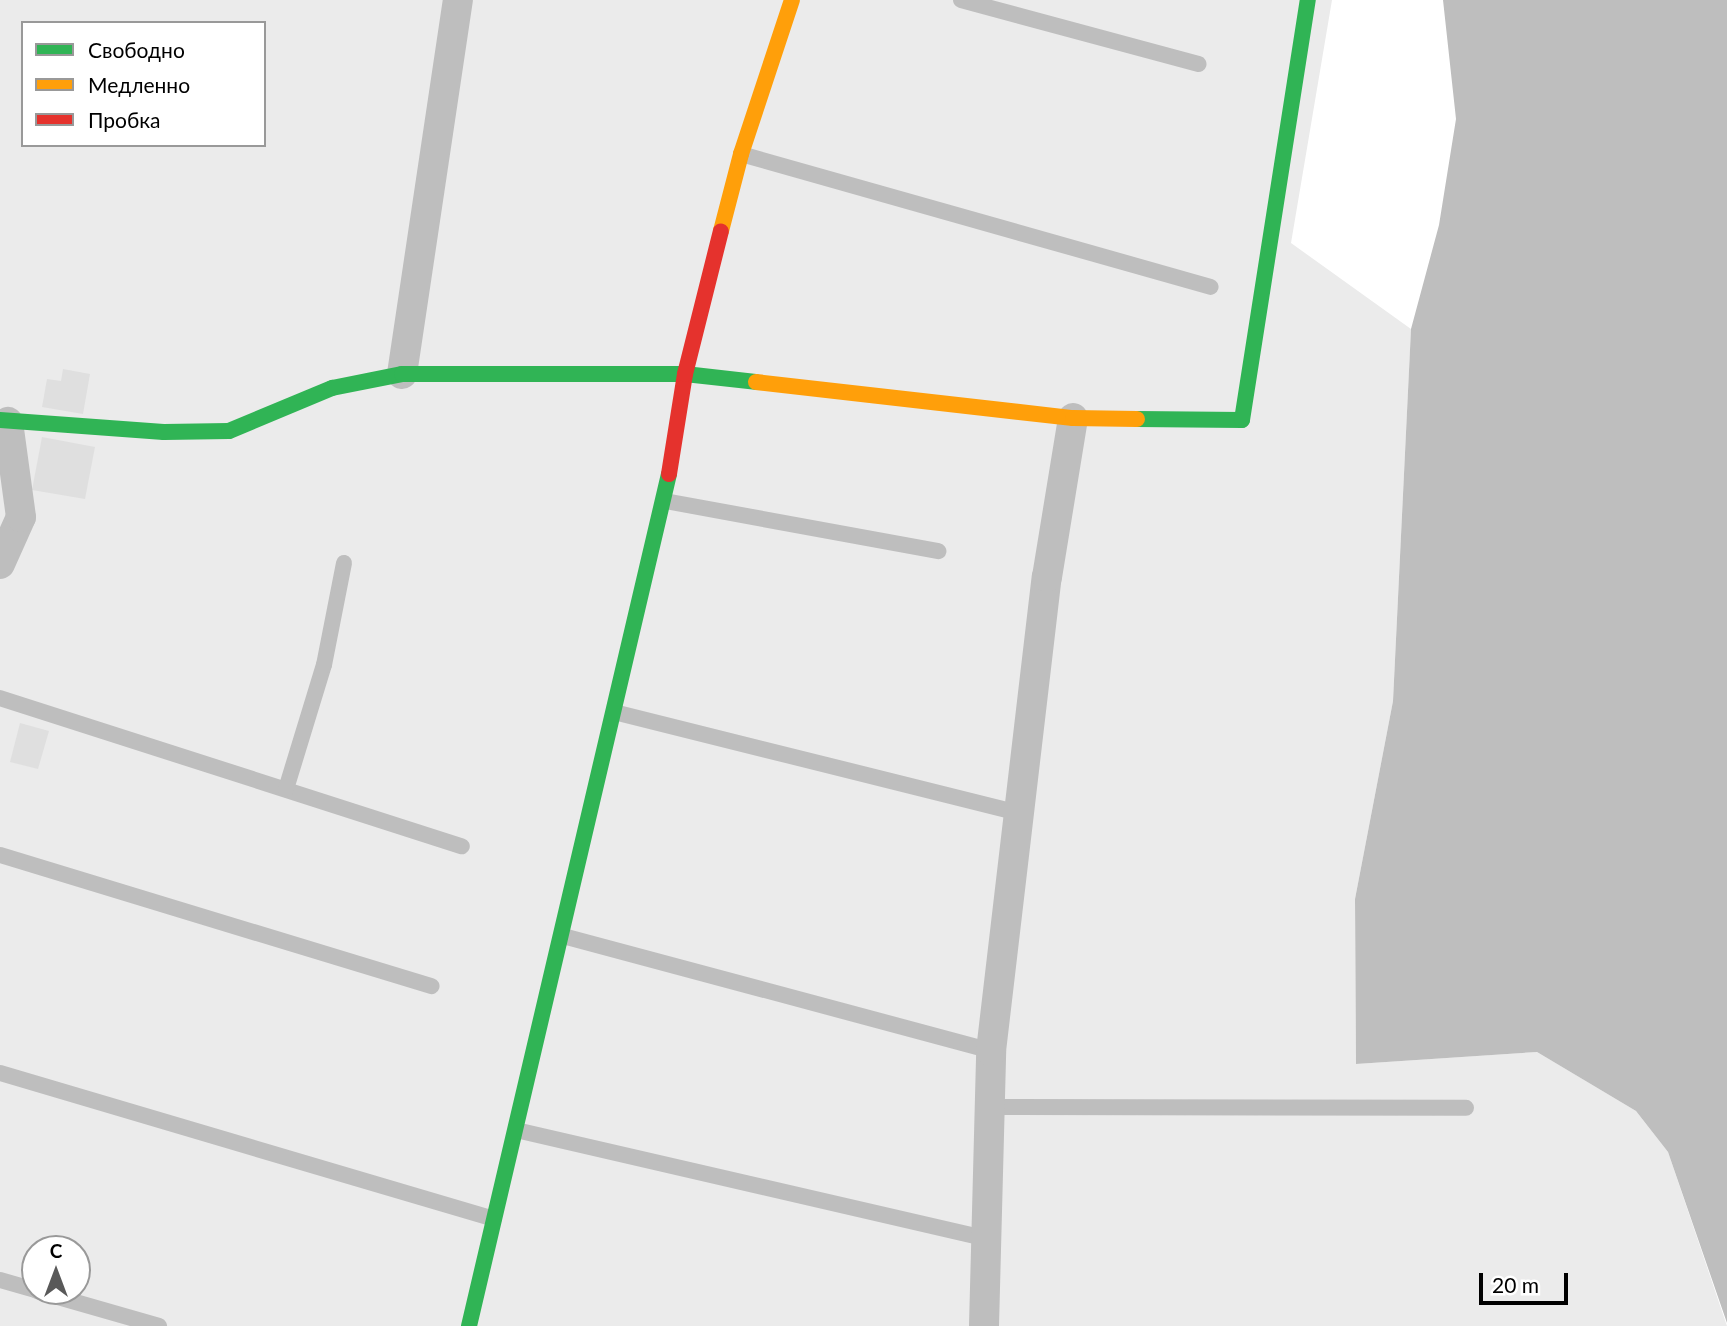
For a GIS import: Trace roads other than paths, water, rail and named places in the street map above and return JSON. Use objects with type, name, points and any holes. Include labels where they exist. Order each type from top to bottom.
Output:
[{"type":"street","points":[[402,374],[458,0]]},
{"type":"street","points":[[469,1326],[665,501],[685,374],[741,154],[792,0]]},
{"type":"street","points":[[0,564],[21,517],[4,421],[229,431],[332,388],[402,374],[685,374],[1073,418],[1242,420],[1308,0]]},
{"type":"street","points":[[984,1326],[991,1051],[1047,577],[1073,418]]},
{"type":"lane","points":[[961,0],[1199,64]]},
{"type":"lane","points":[[741,154],[1211,287]]},
{"type":"lane","points":[[665,501],[938,551]]},
{"type":"lane","points":[[286,789],[324,665],[344,563]]},
{"type":"lane","points":[[0,698],[462,846]]},
{"type":"lane","points":[[614,712],[1018,813]]},
{"type":"lane","points":[[0,855],[432,986]]},
{"type":"lane","points":[[563,936],[991,1051]]},
{"type":"lane","points":[[0,1073],[494,1219]]},
{"type":"lane","points":[[989,1107],[1466,1108]]},
{"type":"lane","points":[[516,1130],[987,1238]]},
{"type":"lane","points":[[0,1280],[21,1286]]},
{"type":"lane","points":[[85,1305],[159,1326]]}]
